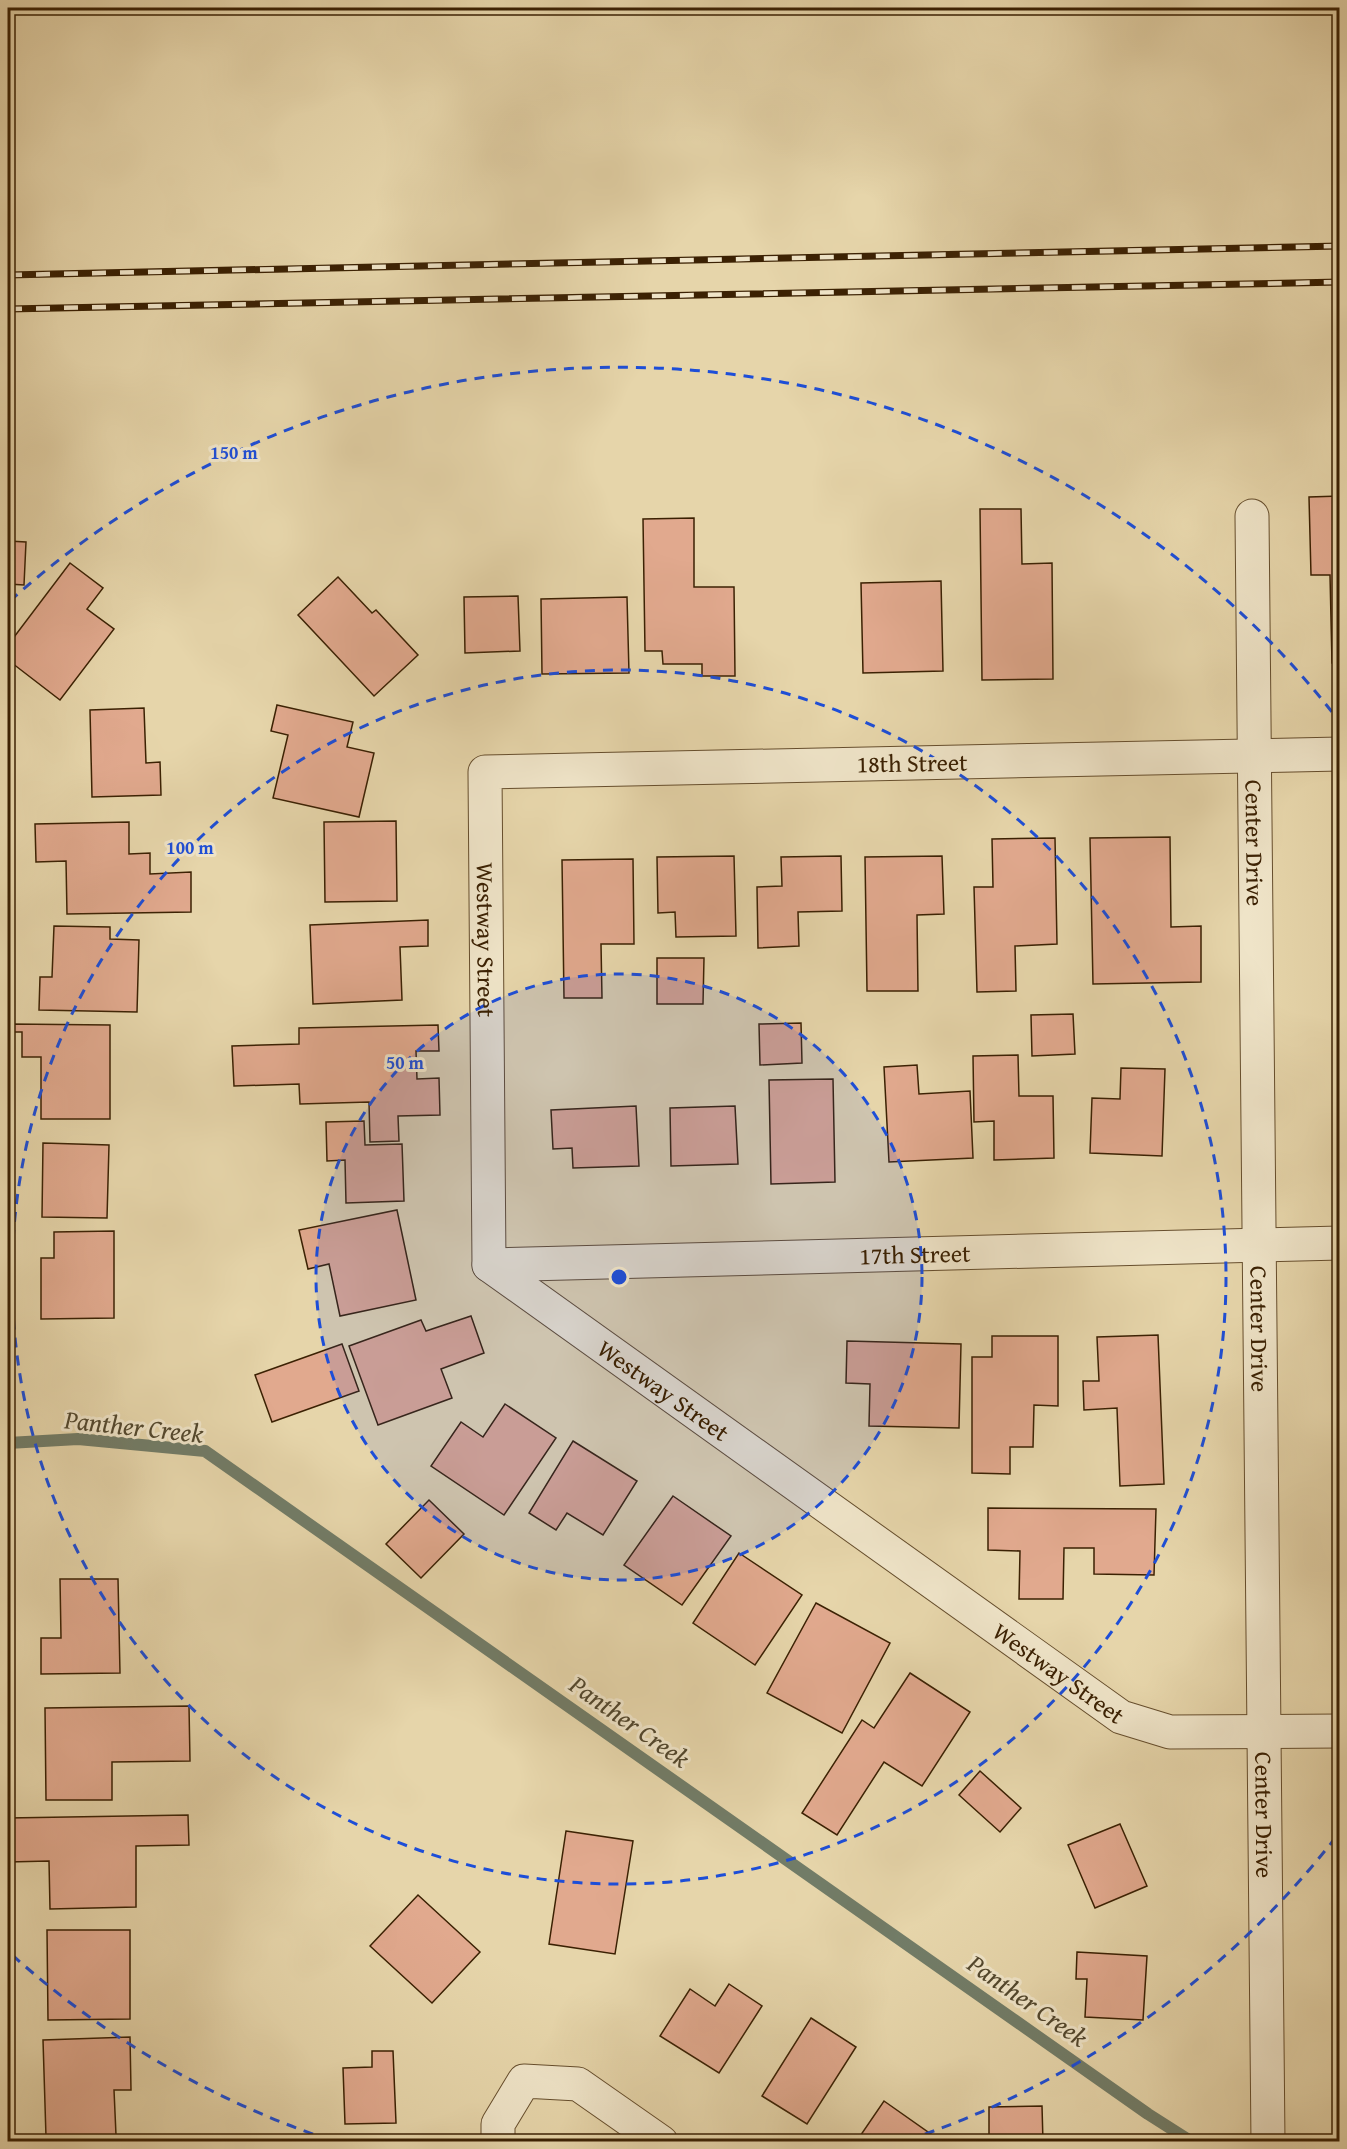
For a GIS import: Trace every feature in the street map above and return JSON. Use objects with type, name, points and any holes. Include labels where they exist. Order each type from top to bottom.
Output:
[{"type":"street","name":"Center Drive","points":[[1252,516],[1268,2133]]},
{"type":"street","name":"18th Street","points":[[485,772],[1340,754]]},
{"type":"street","name":"Westway Street","points":[[485,772],[489,1265],[1121,1717],[1170,1732],[1340,1731]]},
{"type":"street","name":"17th Street","points":[[489,1265],[1340,1243]]},
{"type":"street","points":[[498,2142],[498,2124],[524,2081],[578,2084],[661,2142]]},
{"type":"building","points":[[1340,496],[1340,662],[1332,663],[1330,575],[1311,575],[1309,497]]},
{"type":"building","points":[[980,509],[1021,509],[1022,564],[1052,563],[1053,679],[982,680]]},
{"type":"building","points":[[694,518],[694,587],[734,587],[735,676],[702,676],[702,664],[663,664],[662,651],[645,651],[643,519]]},
{"type":"building","points":[[8,541],[26,542],[24,585],[8,584]]},
{"type":"building","points":[[70,563],[103,588],[87,609],[114,629],[60,700],[8,660],[8,645]]},
{"type":"building","points":[[338,577],[372,613],[376,610],[418,655],[374,696],[298,615]]},
{"type":"building","points":[[941,581],[943,671],[863,673],[861,583]]},
{"type":"building","points":[[8,586],[10,586],[8,622]]},
{"type":"building","points":[[518,596],[520,651],[465,653],[464,597]]},
{"type":"building","points":[[627,597],[629,673],[542,674],[541,599]]},
{"type":"building","points":[[277,705],[353,722],[347,747],[374,753],[359,817],[273,798],[288,735],[271,731]]},
{"type":"building","points":[[144,708],[146,763],[160,762],[161,795],[92,797],[90,710]]},
{"type":"building","points":[[396,821],[397,901],[325,902],[324,822]]},
{"type":"building","points":[[129,822],[129,854],[150,853],[150,874],[191,872],[191,912],[67,914],[66,861],[36,862],[35,824]]},
{"type":"building","points":[[1170,837],[1171,927],[1201,926],[1201,982],[1093,984],[1090,838]]},
{"type":"building","points":[[1055,838],[1057,944],[1015,946],[1016,991],[977,992],[974,887],[993,887],[992,839]]},
{"type":"building","points":[[734,856],[736,936],[676,937],[675,912],[658,913],[657,857]]},
{"type":"building","points":[[841,856],[842,911],[798,912],[799,946],[758,948],[757,887],[782,886],[781,857]]},
{"type":"building","points":[[942,856],[944,914],[917,915],[918,991],[867,991],[865,857]]},
{"type":"building","points":[[633,859],[634,944],[601,944],[602,998],[564,998],[562,860]]},
{"type":"building","points":[[428,920],[428,946],[400,947],[402,1000],[313,1004],[310,925]]},
{"type":"building","points":[[54,926],[110,927],[110,939],[139,940],[137,1012],[39,1010],[40,977],[52,977]]},
{"type":"building","points":[[1336,944],[1340,944],[1340,989],[1338,989]]},
{"type":"building","points":[[657,958],[704,958],[703,1004],[657,1004]]},
{"type":"building","points":[[1073,1014],[1075,1054],[1032,1056],[1031,1015]]},
{"type":"building","points":[[801,1023],[802,1063],[760,1065],[759,1024]]},
{"type":"building","points":[[10,1024],[110,1025],[110,1119],[41,1119],[41,1057],[22,1057],[22,1032],[9,1032]]},
{"type":"building","points":[[438,1025],[439,1051],[416,1051],[417,1079],[439,1078],[440,1115],[398,1116],[399,1141],[370,1142],[369,1102],[300,1104],[299,1084],[234,1086],[232,1046],[299,1044],[299,1028]]},
{"type":"building","points":[[1018,1055],[1019,1096],[1053,1096],[1054,1158],[994,1160],[994,1121],[974,1122],[973,1056]]},
{"type":"building","points":[[917,1065],[919,1094],[970,1091],[973,1158],[889,1162],[884,1067]]},
{"type":"building","points":[[1121,1068],[1165,1069],[1162,1156],[1090,1153],[1092,1098],[1120,1099]]},
{"type":"building","points":[[833,1079],[835,1182],[771,1184],[769,1080]]},
{"type":"building","points":[[636,1106],[639,1166],[573,1168],[572,1148],[553,1149],[551,1110]]},
{"type":"building","points":[[735,1106],[738,1164],[671,1166],[670,1108]]},
{"type":"building","points":[[364,1121],[365,1145],[402,1144],[404,1201],[346,1203],[345,1160],[327,1161],[326,1122]]},
{"type":"building","points":[[43,1143],[109,1145],[107,1218],[42,1217]]},
{"type":"building","points":[[397,1210],[416,1300],[340,1316],[329,1264],[308,1269],[299,1230]]},
{"type":"building","points":[[114,1231],[114,1318],[41,1319],[41,1258],[54,1258],[54,1232]]},
{"type":"building","points":[[471,1316],[484,1353],[441,1369],[452,1398],[378,1425],[349,1346],[421,1320],[426,1331]]},
{"type":"building","points":[[1158,1335],[1164,1484],[1120,1486],[1117,1408],[1084,1410],[1083,1381],[1099,1381],[1097,1337]]},
{"type":"building","points":[[992,1336],[1058,1336],[1058,1406],[1034,1405],[1033,1447],[1010,1447],[1010,1474],[972,1473],[972,1357],[992,1357]]},
{"type":"building","points":[[847,1341],[961,1344],[959,1428],[869,1426],[870,1384],[846,1383]]},
{"type":"building","points":[[342,1344],[359,1391],[272,1422],[255,1375]]},
{"type":"building","points":[[505,1404],[556,1438],[504,1515],[431,1466],[461,1422],[483,1437]]},
{"type":"building","points":[[573,1441],[637,1481],[603,1535],[567,1513],[556,1530],[529,1513]]},
{"type":"building","points":[[673,1496],[731,1536],[682,1605],[624,1565]]},
{"type":"building","points":[[429,1500],[464,1534],[421,1578],[386,1544]]},
{"type":"building","points":[[988,1508],[1156,1509],[1154,1575],[1094,1574],[1094,1548],[1064,1548],[1063,1599],[1019,1599],[1020,1551],[988,1550]]},
{"type":"building","points":[[739,1553],[802,1595],[755,1665],[693,1623]]},
{"type":"building","points":[[60,1579],[118,1579],[120,1673],[41,1674],[41,1638],[61,1638]]},
{"type":"building","points":[[816,1603],[890,1643],[842,1733],[767,1693]]},
{"type":"building","points":[[910,1673],[970,1712],[922,1786],[884,1762],[837,1835],[802,1813],[862,1720],[874,1728]]},
{"type":"building","points":[[189,1706],[190,1761],[112,1762],[112,1800],[46,1800],[45,1708]]},
{"type":"building","points":[[980,1771],[1021,1808],[1000,1832],[959,1795]]},
{"type":"building","points":[[188,1815],[189,1845],[136,1846],[136,1907],[50,1909],[49,1861],[8,1862],[8,1818]]},
{"type":"building","points":[[1120,1824],[1147,1886],[1095,1908],[1068,1845]]},
{"type":"building","points":[[566,1831],[633,1841],[615,1954],[549,1944]]},
{"type":"building","points":[[418,1895],[480,1952],[432,2003],[370,1946]]},
{"type":"building","points":[[47,1930],[130,1930],[130,2019],[48,2020]]},
{"type":"building","points":[[1077,1952],[1147,1956],[1143,2020],[1085,2017],[1087,1979],[1076,1979]]},
{"type":"building","points":[[729,1984],[762,2006],[719,2073],[660,2036],[690,1989],[715,2006]]},
{"type":"building","points":[[811,2018],[856,2047],[807,2124],[762,2096]]},
{"type":"building","points":[[130,2037],[131,2090],[114,2090],[116,2135],[46,2137],[43,2040]]},
{"type":"building","points":[[372,2051],[393,2051],[396,2123],[345,2124],[343,2068],[372,2067]]},
{"type":"building","points":[[884,2101],[935,2137],[931,2142],[856,2142]]},
{"type":"building","points":[[1042,2106],[1043,2142],[989,2142],[989,2107]]},
{"type":"waterway","name":"Panther Creek","points":[[8,1443],[78,1439],[205,1451],[1148,2114],[1192,2142]]},
{"type":"railway","points":[[8,275],[1340,246]]},
{"type":"railway","points":[[8,309],[1340,282]]}]
